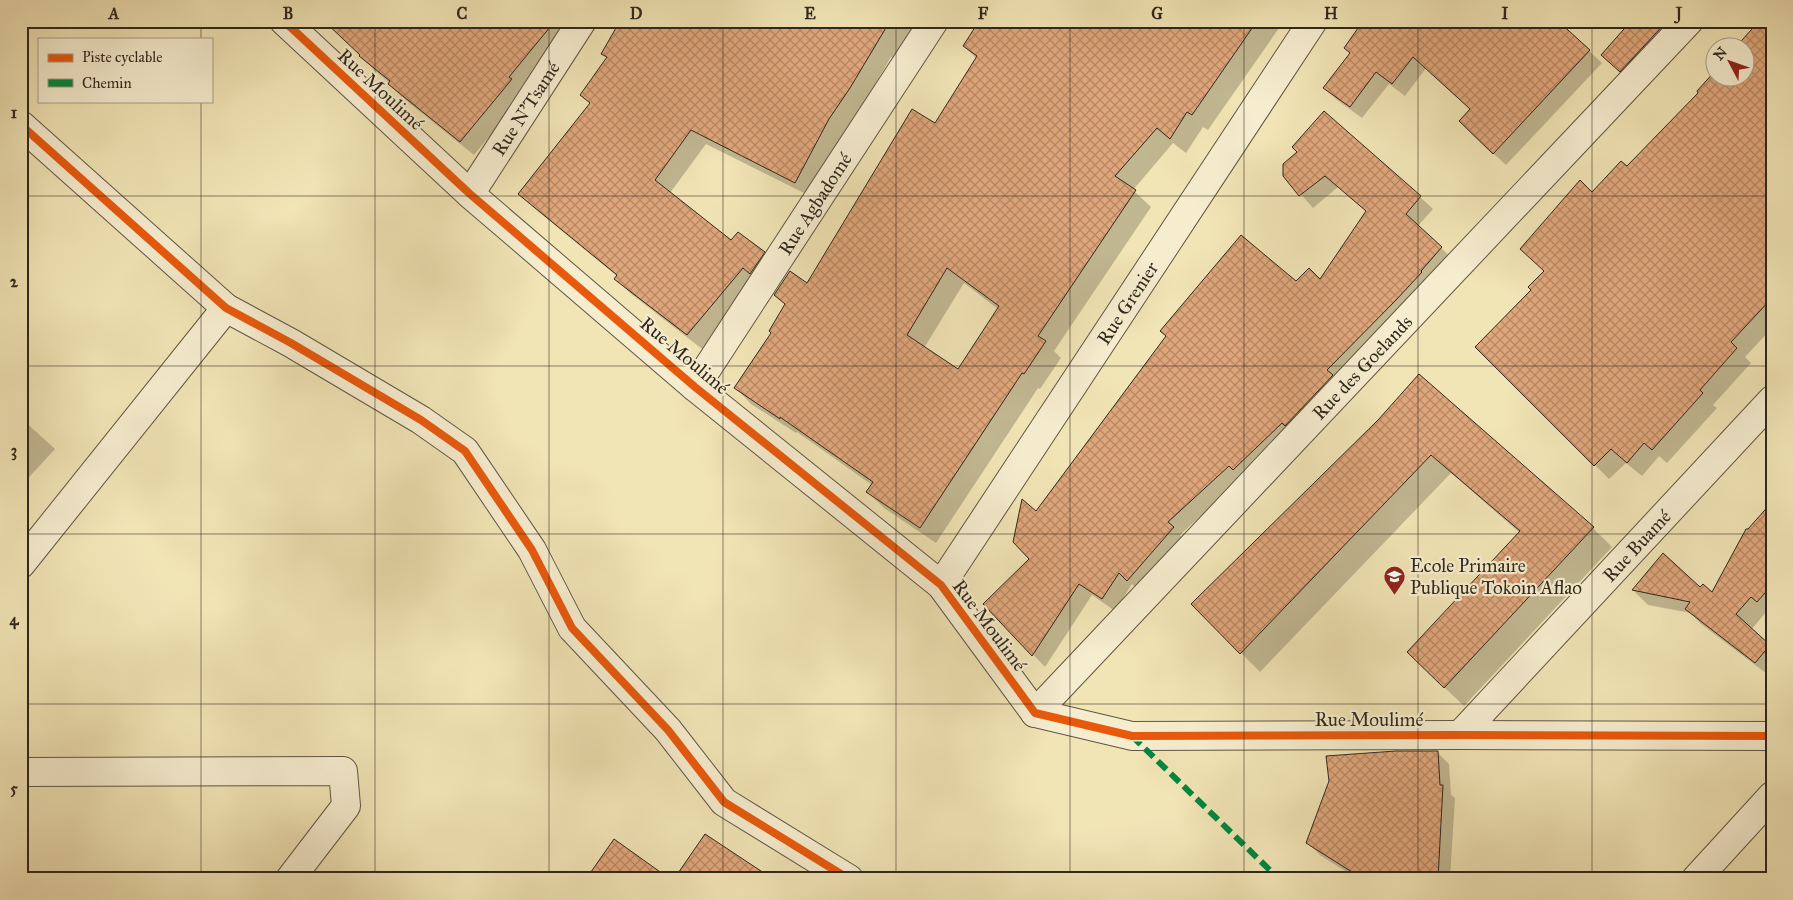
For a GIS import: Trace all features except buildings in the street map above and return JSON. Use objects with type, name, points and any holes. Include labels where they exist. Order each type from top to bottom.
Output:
[{"type":"street","name":"Rue Moulimé","points":[[284,21],[470,194],[695,386],[941,585],[1035,713],[1132,736],[1772,736]]},
{"type":"street","name":"Rue N'Tsamé","points":[[470,194],[582,21]]},
{"type":"street","name":"Rue Agbadomé","points":[[695,386],[934,21]]},
{"type":"street","name":"Rue Grenier","points":[[941,585],[1313,21]]},
{"type":"street","name":"Rue des Goelands","points":[[1035,713],[1689,21]]},
{"type":"street","points":[[21,125],[226,308],[291,343],[421,420],[465,451],[532,550],[572,628],[668,730],[724,802],[849,879]]},
{"type":"street","points":[[21,564],[226,308]]},
{"type":"street","name":"Rue Buamé","points":[[1460,735],[1772,400]]},
{"type":"street","points":[[21,772],[343,771],[346,806],[290,879]]},
{"type":"street","points":[[1696,879],[1772,796]]},
{"type":"marked path","points":[[1132,736],[1279,879]]},
{"type":"cycle path","points":[[284,21],[470,194],[695,387],[941,585],[1035,713],[1132,736],[1772,736]]},
{"type":"cycle path","points":[[21,125],[226,308],[291,343],[421,420],[465,451],[532,550],[572,628],[668,730],[724,802],[849,879]]},
{"type":"place","name":"Ecole Primaire Publique Tokoin Aflao","points":[[1394,595]]}]
